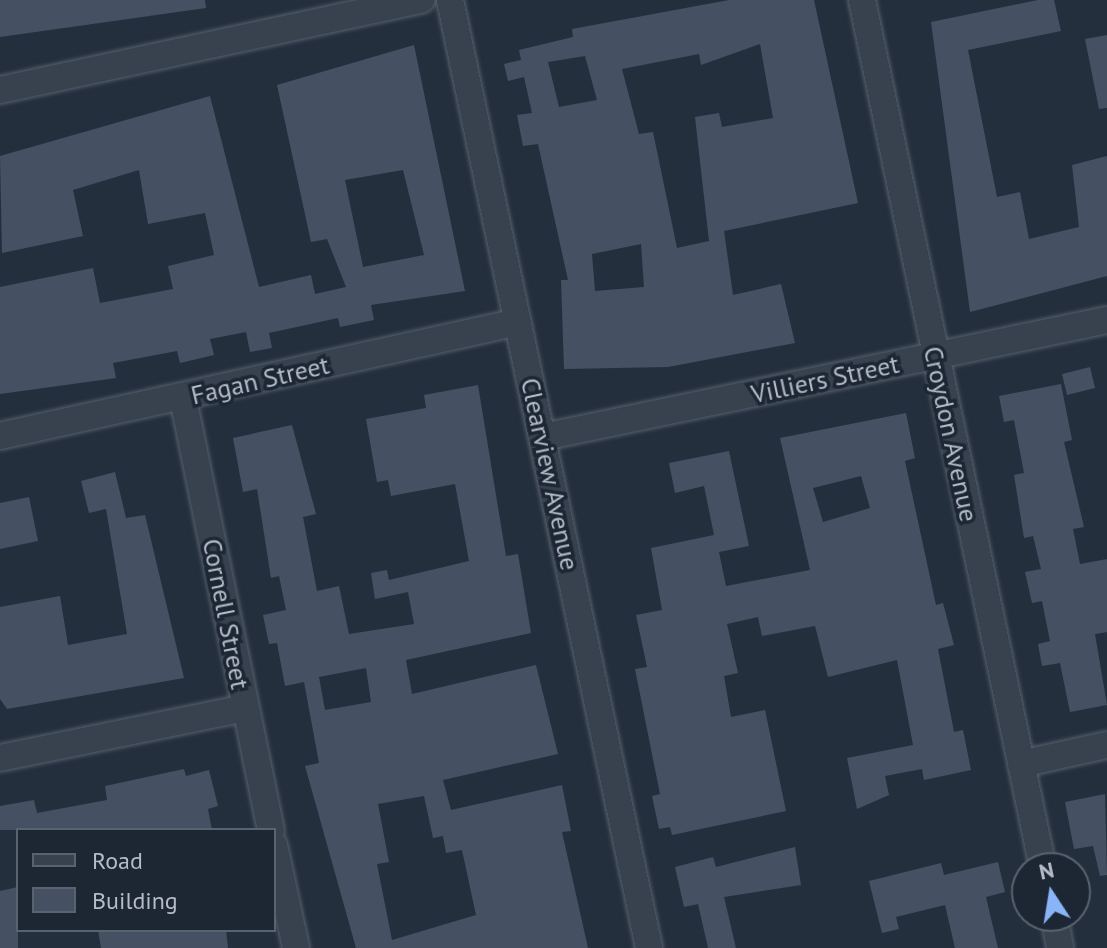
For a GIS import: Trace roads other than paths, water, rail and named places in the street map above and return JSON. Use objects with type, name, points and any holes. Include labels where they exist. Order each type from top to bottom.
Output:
[{"type":"street","points":[[0,90],[421,0]]},
{"type":"street","name":"Clearview Avenue","points":[[450,0],[649,948]]},
{"type":"street","name":"Croydon Avenue","points":[[862,0],[1040,852]]},
{"type":"street","name":"Villiers Street","points":[[543,437],[1107,320]]},
{"type":"street","name":"Fagan Street","points":[[0,436],[518,322]]},
{"type":"street","name":"Cornell Street","points":[[183,398],[271,828]]},
{"type":"street","points":[[0,758],[245,708]]},
{"type":"street","points":[[1021,764],[1107,745]]},
{"type":"street","points":[[276,854],[296,948]]}]
